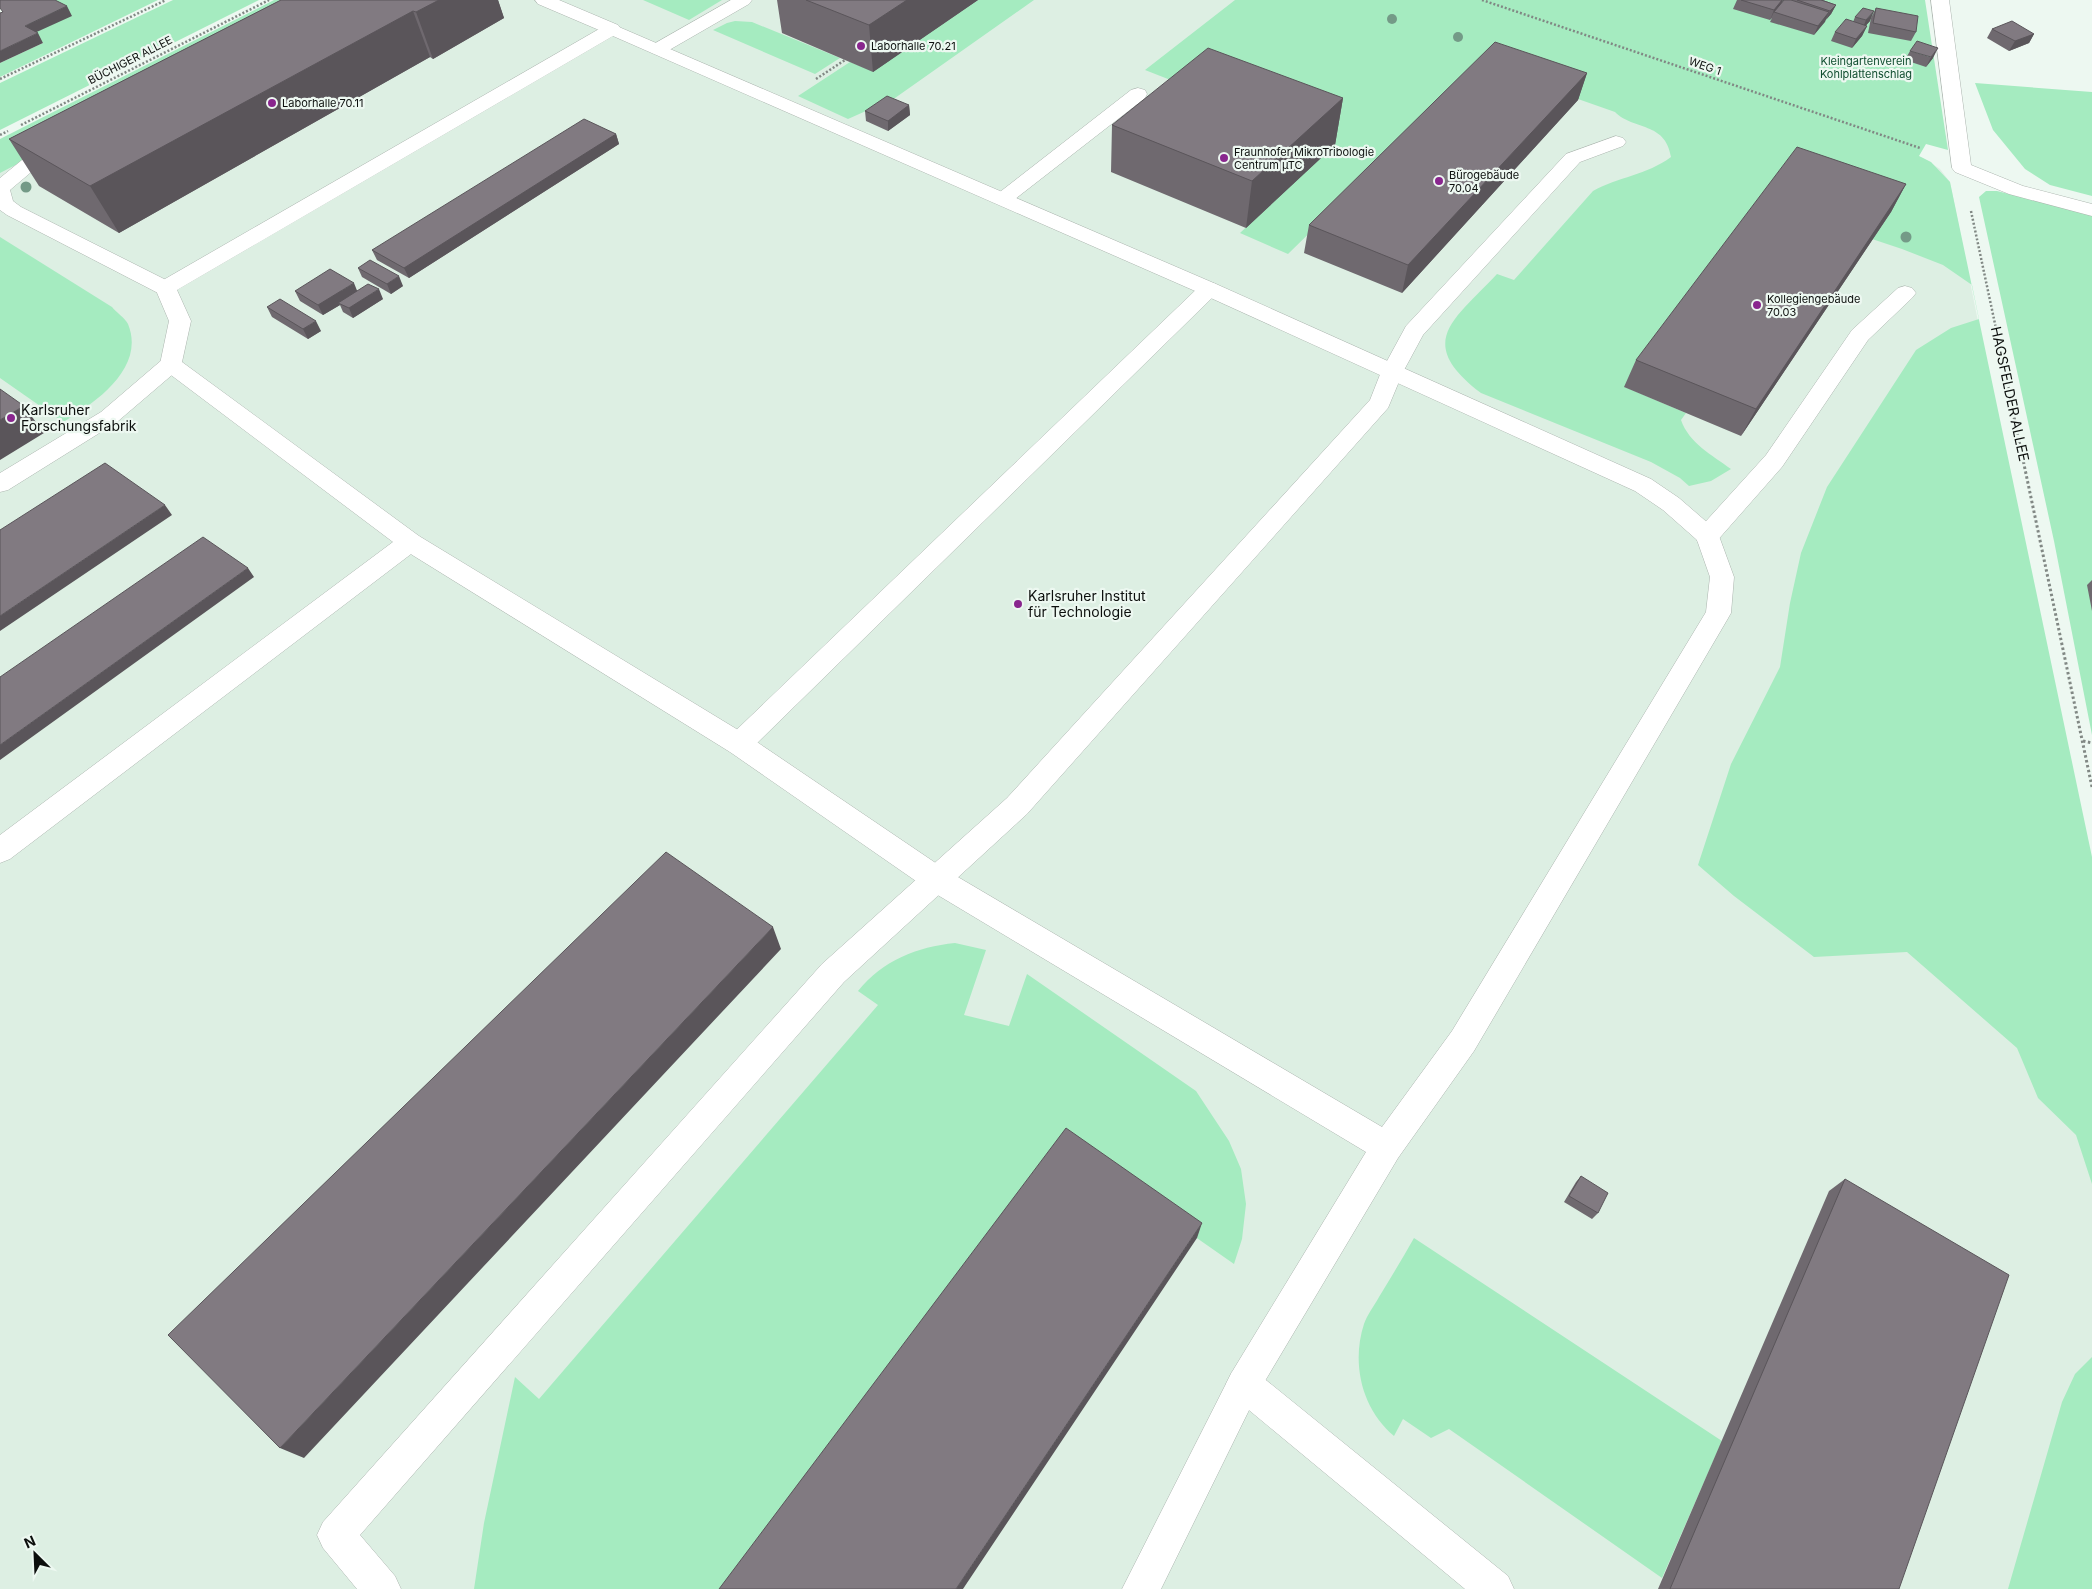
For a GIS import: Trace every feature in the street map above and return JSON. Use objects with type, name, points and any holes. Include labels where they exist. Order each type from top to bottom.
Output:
[{"type":"street","points":[[544,0],[1209,289],[1643,485],[1671,504],[1707,536],[1722,577],[1718,613],[1464,1042],[1387,1147],[1244,1384],[1141,1589]]},
{"type":"street","points":[[658,49],[743,0]]},
{"type":"street","points":[[1940,0],[1962,168],[2016,190],[2092,210]]},
{"type":"street","points":[[165,288],[612,29]]},
{"type":"street","points":[[1003,199],[1138,94]]},
{"type":"street","points":[[0,484],[109,417],[171,364],[180,321],[165,288],[14,211],[4,203],[0,188],[30,164],[74,141]]},
{"type":"street","points":[[382,1589],[336,1535],[833,973],[1017,806],[1380,403],[1392,372],[1414,331],[1573,158],[1616,142]]},
{"type":"street","points":[[738,744],[1209,289]]},
{"type":"street","points":[[1707,536],[1774,462],[1860,335],[1905,293]]},
{"type":"street","points":[[171,364],[410,542],[738,744],[936,879],[1387,1147]]},
{"type":"street","points":[[0,851],[410,542]]},
{"type":"street","points":[[1244,1384],[1495,1589]]},
{"type":"path","points":[[0,79],[166,0]]},
{"type":"path","name":"BÜCHIGER ALLEE","points":[[17,126],[269,0]]},
{"type":"path","name":"WEG 1","points":[[1482,0],[1923,149]]},
{"type":"path","points":[[0,135],[9,131]]},
{"type":"path","name":"HAGSFELDER ALLEE","points":[[1962,168],[2092,787]]},
{"type":"path","points":[[2082,742],[2092,743]]},
{"type":"shaded area","name":"Karlsruher Institut für Technologie","points":[[298,0],[1459,0],[1923,158],[1940,169],[1950,182],[2092,889],[2092,1589],[0,1589],[0,152]]},
{"type":"green space","points":[[9,0],[158,0],[0,77],[0,63],[43,43]]},
{"type":"green space","points":[[173,0],[259,0],[0,130],[0,83]]},
{"type":"green space","points":[[274,0],[334,0],[0,173],[0,139]]},
{"type":"green space","points":[[643,0],[722,0],[689,20]]},
{"type":"green space","points":[[978,0],[1034,0],[895,98],[848,119],[798,96],[850,62],[873,71]]},
{"type":"green space","name":"Kleingartenverein Kohlplattenschlag","points":[[1235,0],[1925,0],[1948,150],[1926,144],[1919,156],[1931,162],[1950,182],[1972,285],[1943,265],[1872,239],[1625,387],[1686,413],[1681,420],[1695,442],[1731,469],[1711,481],[1689,486],[1680,478],[1651,462],[1481,393],[1461,375],[1449,359],[1445,345],[1448,332],[1455,318],[1467,305],[1497,274],[1514,280],[1593,191],[1652,168],[1671,157],[1668,146],[1662,137],[1656,132],[1631,122],[1615,112],[1481,65],[1288,254],[1240,233],[1334,144],[1145,70]]},
{"type":"green space","points":[[735,21],[752,22],[840,58],[815,74],[713,30]]},
{"type":"green space","points":[[1975,83],[2092,92],[2092,196],[2050,185],[2025,169],[1993,130]]},
{"type":"green space","points":[[1986,191],[1997,191],[2092,215],[2092,735],[2054,541],[1979,197]]},
{"type":"green space","points":[[0,237],[112,307],[128,324],[132,340],[130,355],[124,369],[102,394],[63,422],[0,378]]},
{"type":"green space","points":[[1979,319],[2092,857],[2092,1184],[2076,1135],[2038,1098],[2017,1048],[1907,952],[1814,957],[1734,896],[1698,865],[1731,764],[1780,667],[1790,603],[1801,553],[1827,487],[1916,350],[1951,328]]},
{"type":"green space","points":[[955,943],[986,950],[964,1015],[1009,1026],[1027,974],[1196,1091],[1229,1141],[1241,1169],[1246,1204],[1242,1239],[1234,1264],[1065,1146],[734,1589],[474,1589],[484,1523],[515,1377],[539,1399],[878,1005],[858,991],[868,980],[878,971],[902,957],[927,948]]},
{"type":"green space","points":[[1414,1238],[1722,1441],[1662,1578],[1449,1429],[1431,1438],[1403,1419],[1394,1436],[1374,1413],[1362,1385],[1359,1370],[1360,1339],[1367,1317]]},
{"type":"green space","points":[[2092,1357],[2092,1589],[2008,1589],[2062,1402],[2075,1374]]},
{"type":"building","points":[[0,0],[55,0],[67,6],[25,26],[38,33],[0,51],[0,13],[3,12],[0,8]]},
{"type":"building","points":[[281,0],[439,0],[416,12],[413,11],[90,186],[9,139]]},
{"type":"building","points":[[806,0],[907,0],[869,25]]},
{"type":"building","points":[[1741,0],[1782,0],[1774,10]]},
{"type":"building","points":[[1784,0],[1791,0],[1829,12],[1818,26],[1774,12]]},
{"type":"building","points":[[1797,0],[1821,0],[1836,5],[1830,11]]},
{"type":"building","points":[[1863,8],[1874,11],[1866,20],[1855,17]]},
{"type":"building","points":[[1876,8],[1918,16],[1916,32],[1873,23]]},
{"type":"building","points":[[1846,19],[1867,26],[1856,39],[1835,32]]},
{"type":"building","points":[[2012,21],[2034,34],[2015,41],[1992,29]]},
{"type":"building","points":[[1917,41],[1938,48],[1931,57],[1910,51]]},
{"type":"building","name":"Bürogebäude 70.04","points":[[1495,42],[1587,73],[1408,265],[1309,225]]},
{"type":"building","points":[[1208,48],[1343,98],[1252,181],[1112,125]]},
{"type":"building","points":[[887,96],[909,105],[888,121],[865,111]]},
{"type":"building","points":[[584,119],[616,134],[404,268],[372,250]]},
{"type":"building","name":"Kollegiengebäude 70.03","points":[[1797,147],[1906,184],[1756,409],[1636,360]]},
{"type":"building","points":[[370,260],[399,276],[387,284],[358,268]]},
{"type":"building","points":[[330,269],[354,283],[318,305],[295,291]]},
{"type":"building","points":[[368,284],[379,289],[349,308],[338,303]]},
{"type":"building","points":[[280,299],[316,321],[303,329],[267,307]]},
{"type":"building","points":[[0,389],[24,406],[0,420]]},
{"type":"building","points":[[105,463],[165,505],[0,616],[0,530]]},
{"type":"building","points":[[203,537],[248,568],[0,745],[0,677]]},
{"type":"building","points":[[666,852],[773,927],[280,1448],[168,1335]]},
{"type":"building","points":[[1066,1128],[1202,1223],[956,1589],[719,1589]]},
{"type":"building","points":[[1581,1176],[1608,1193],[1598,1213],[1569,1196]]},
{"type":"building","points":[[1845,1179],[2009,1275],[1899,1589],[1670,1589]]},
{"type":"place","name":"Laborhalle 70.21","points":[[861,46]]},
{"type":"place","name":"Laborhalle 70.11","points":[[272,103]]},
{"type":"place","name":"Fraunhofer MikroTribologie Centrum µTC","points":[[1224,158]]},
{"type":"place","name":"Bürogebäude 70.04","points":[[1439,181]]},
{"type":"place","name":"Kollegiengebäude 70.03","points":[[1757,305]]},
{"type":"place","name":"Karlsruher Forschungsfabrik","points":[[11,418]]},
{"type":"place","name":"Karlsruher Institut für Technologie","points":[[1018,604]]}]
